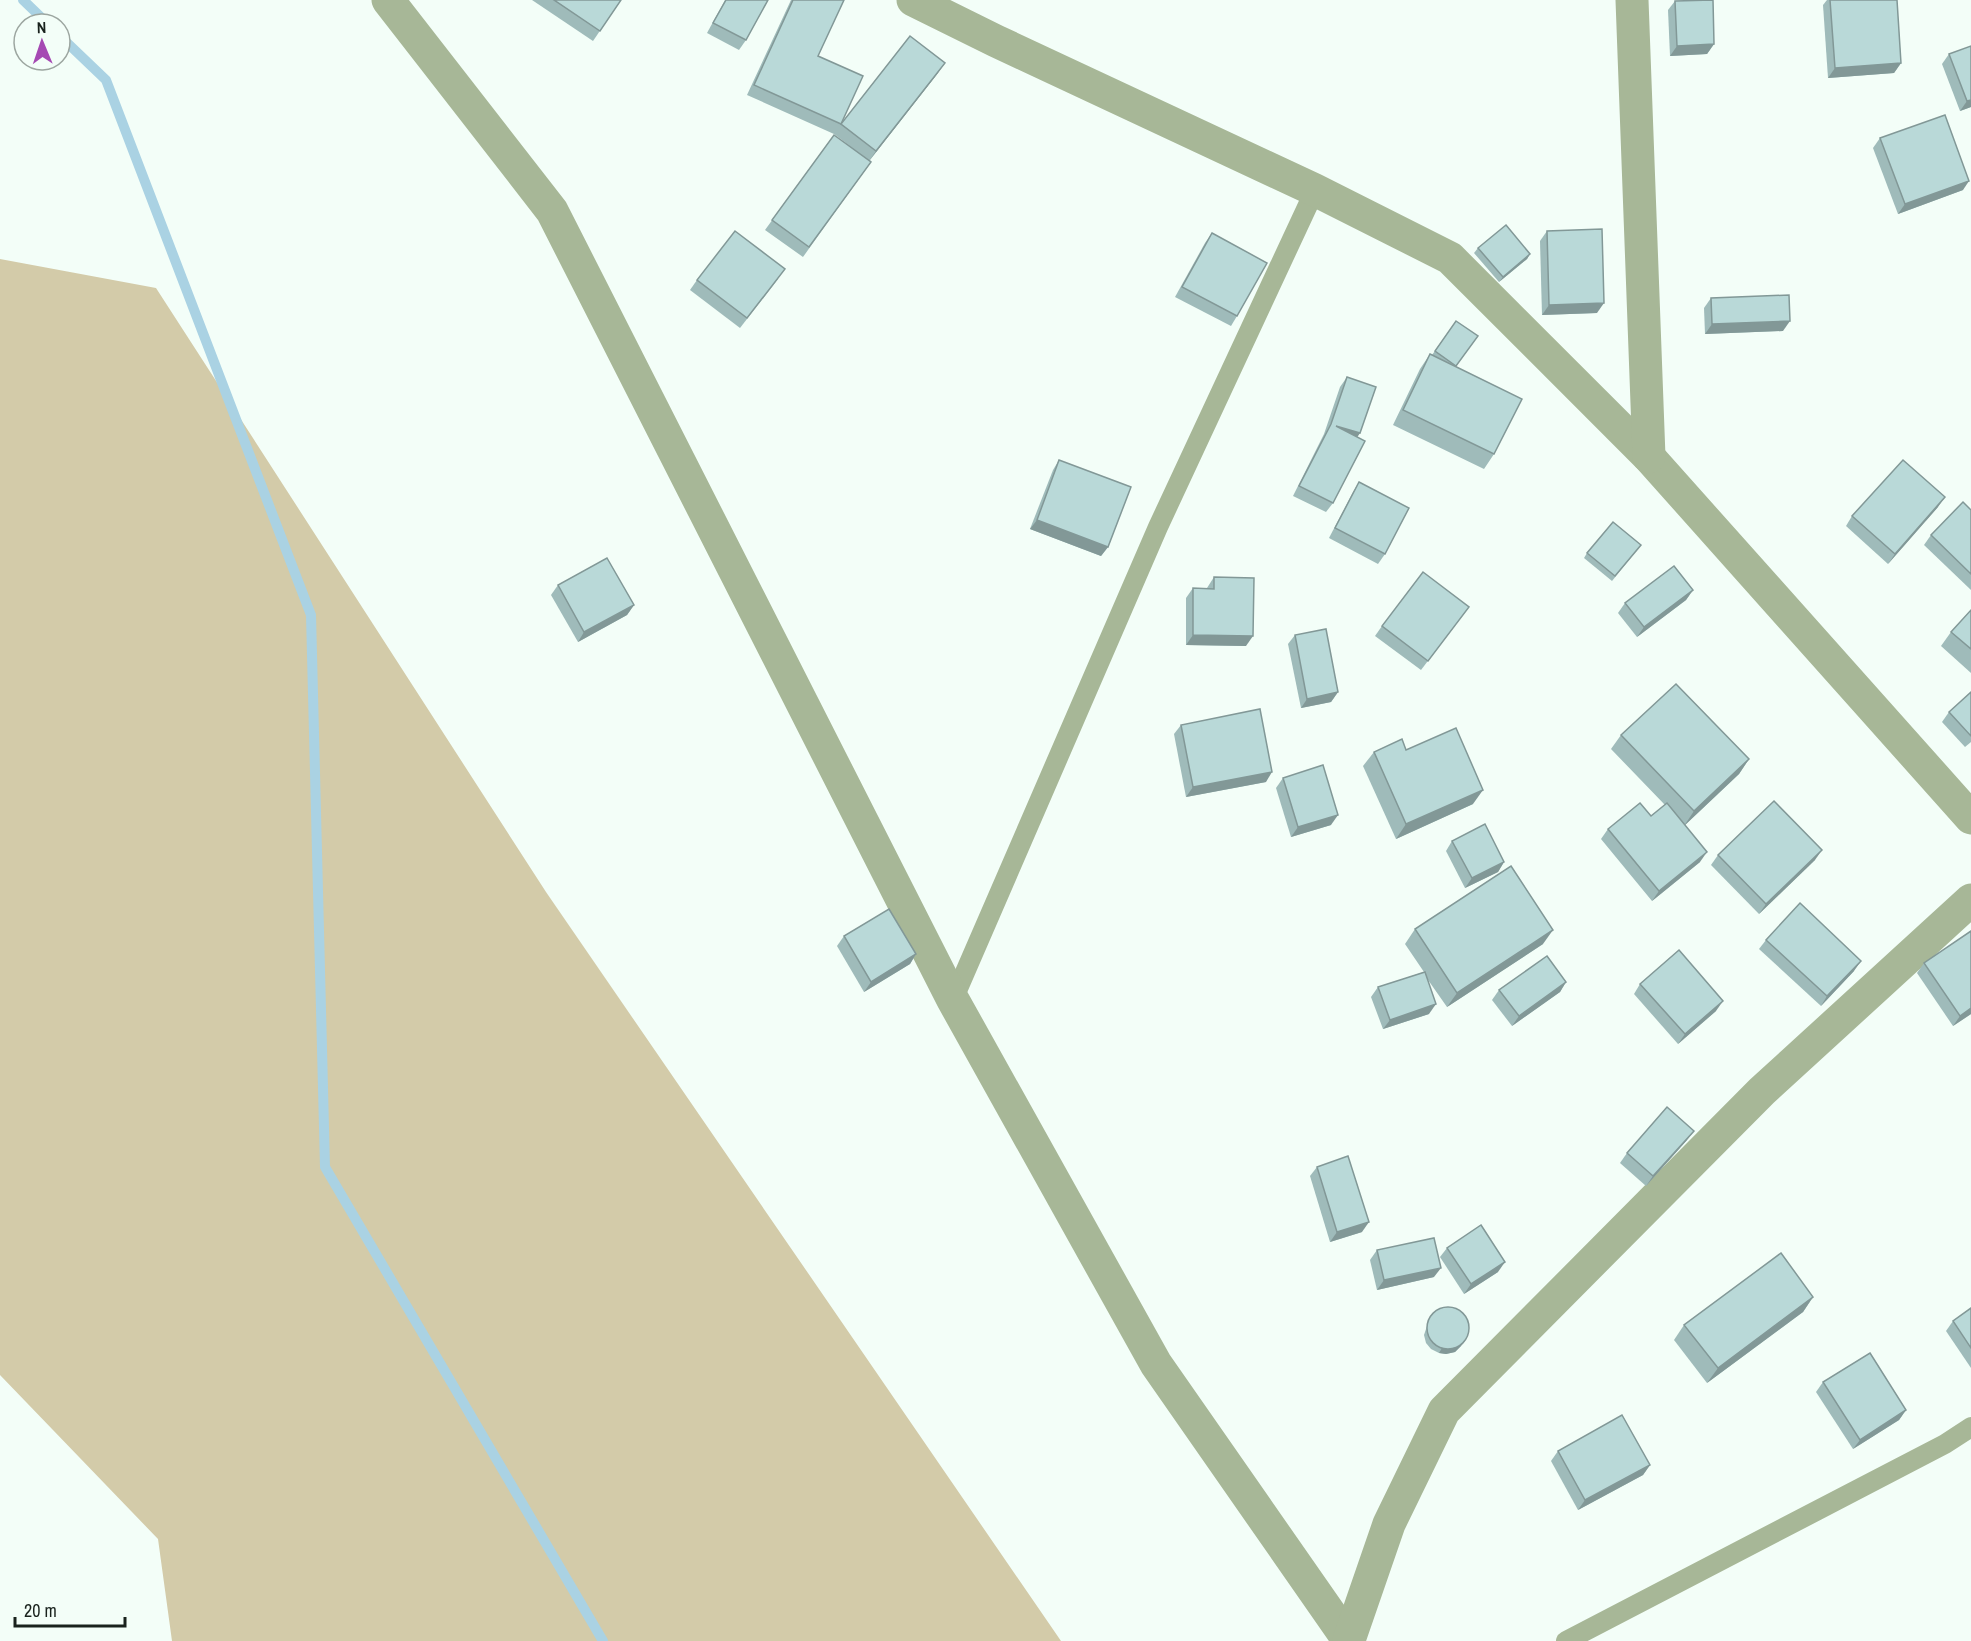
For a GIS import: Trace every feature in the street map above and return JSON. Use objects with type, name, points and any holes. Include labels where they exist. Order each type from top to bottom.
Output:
[{"type":"street","points":[[388,0],[552,211],[952,1000],[1156,1364],[1349,1641]]},
{"type":"street","points":[[913,0],[1315,190],[1450,258],[1649,457],[1971,818]]},
{"type":"street","points":[[1632,0],[1649,457]]},
{"type":"street","points":[[1349,1641],[1389,1524],[1444,1411],[1762,1091],[1971,900]]},
{"type":"lane","points":[[952,1000],[1158,527],[1315,190]]},
{"type":"lane","points":[[1566,1641],[1945,1444],[1971,1427]]},
{"type":"shaded area","points":[[0,259],[156,288],[546,892],[1061,1641],[172,1641],[158,1539],[0,1375]]},
{"type":"building","points":[[554,0],[621,0],[600,31]]},
{"type":"building","points":[[726,0],[768,0],[746,40],[713,23]]},
{"type":"building","points":[[793,0],[844,0],[818,56],[863,76],[841,124],[754,85]]},
{"type":"building","points":[[1713,0],[1714,44],[1677,46],[1675,1]]},
{"type":"building","points":[[1830,0],[1897,0],[1901,63],[1835,68]]},
{"type":"building","points":[[910,36],[945,63],[876,151],[841,124]]},
{"type":"building","points":[[1971,46],[1971,100],[1967,101],[1949,54]]},
{"type":"building","points":[[1945,115],[1969,181],[1905,204],[1880,138]]},
{"type":"building","points":[[834,135],[871,162],[809,247],[772,220]]},
{"type":"building","points":[[1506,225],[1530,254],[1503,277],[1478,248]]},
{"type":"building","points":[[1602,229],[1604,303],[1549,305],[1547,231]]},
{"type":"building","points":[[735,231],[785,269],[747,318],[697,280]]},
{"type":"building","points":[[1212,233],[1267,263],[1237,316],[1182,287]]},
{"type":"building","points":[[1789,295],[1790,321],[1712,324],[1711,298]]},
{"type":"building","points":[[1456,321],[1478,336],[1456,366],[1435,351]]},
{"type":"building","points":[[1430,354],[1522,399],[1494,454],[1403,410]]},
{"type":"building","points":[[1347,377],[1376,387],[1360,433],[1336,426],[1365,441],[1333,503],[1299,486],[1331,424]]},
{"type":"building","points":[[1059,460],[1131,487],[1108,547],[1037,520]]},
{"type":"building","points":[[1903,460],[1945,497],[1895,554],[1852,516]]},
{"type":"building","points":[[1359,482],[1409,508],[1385,554],[1335,528]]},
{"type":"building","points":[[1963,502],[1971,510],[1971,574],[1931,535]]},
{"type":"building","points":[[1613,522],[1641,545],[1615,576],[1587,553]]},
{"type":"building","points":[[607,558],[634,605],[584,632],[558,585]]},
{"type":"building","points":[[1674,566],[1693,590],[1644,627],[1625,603]]},
{"type":"building","points":[[1423,572],[1469,607],[1428,661],[1382,626]]},
{"type":"building","points":[[1214,577],[1254,578],[1253,636],[1193,635],[1193,588],[1214,589]]},
{"type":"building","points":[[1971,610],[1971,649],[1951,632]]},
{"type":"building","points":[[1326,629],[1338,692],[1307,699],[1295,635]]},
{"type":"building","points":[[1676,684],[1749,759],[1694,811],[1621,735]]},
{"type":"building","points":[[1971,692],[1971,736],[1949,712]]},
{"type":"building","points":[[1260,709],[1272,772],[1193,787],[1181,725]]},
{"type":"building","points":[[1456,728],[1483,790],[1406,824],[1374,752],[1402,739],[1406,750]]},
{"type":"building","points":[[1323,765],[1338,815],[1298,827],[1283,778]]},
{"type":"building","points":[[1774,801],[1822,850],[1766,904],[1718,855]]},
{"type":"building","points":[[1640,803],[1651,816],[1667,803],[1707,852],[1659,891],[1608,829]]},
{"type":"building","points":[[1485,824],[1504,862],[1472,878],[1452,841]]},
{"type":"building","points":[[1511,866],[1553,930],[1457,993],[1415,929]]},
{"type":"building","points":[[1800,903],[1861,961],[1827,996],[1766,940]]},
{"type":"building","points":[[889,909],[916,954],[871,982],[844,936]]},
{"type":"building","points":[[1971,931],[1971,1008],[1960,1016],[1924,963]]},
{"type":"building","points":[[1679,950],[1723,1001],[1685,1034],[1640,984]]},
{"type":"building","points":[[1547,956],[1566,982],[1519,1016],[1499,990]]},
{"type":"building","points":[[1425,972],[1436,1004],[1390,1020],[1378,987]]},
{"type":"building","points":[[1667,1107],[1694,1131],[1653,1176],[1627,1153]]},
{"type":"building","points":[[1348,1156],[1369,1222],[1337,1232],[1317,1167]]},
{"type":"building","points":[[1481,1225],[1505,1262],[1471,1284],[1447,1248]]},
{"type":"building","points":[[1434,1238],[1441,1268],[1384,1280],[1377,1250]]},
{"type":"building","points":[[1781,1253],[1813,1297],[1718,1368],[1684,1325]]},
{"type":"building","points":[[1448,1307],[1463,1313],[1469,1328],[1463,1343],[1448,1349],[1433,1343],[1427,1328],[1433,1313]]},
{"type":"building","points":[[1971,1308],[1971,1348],[1953,1321]]},
{"type":"building","points":[[1870,1353],[1906,1410],[1860,1440],[1823,1382]]},
{"type":"building","points":[[1622,1415],[1650,1465],[1585,1500],[1558,1451]]},
{"type":"waterway","points":[[23,0],[36,12]]},
{"type":"waterway","points":[[72,47],[106,80],[311,615],[325,1167],[603,1641]]}]
